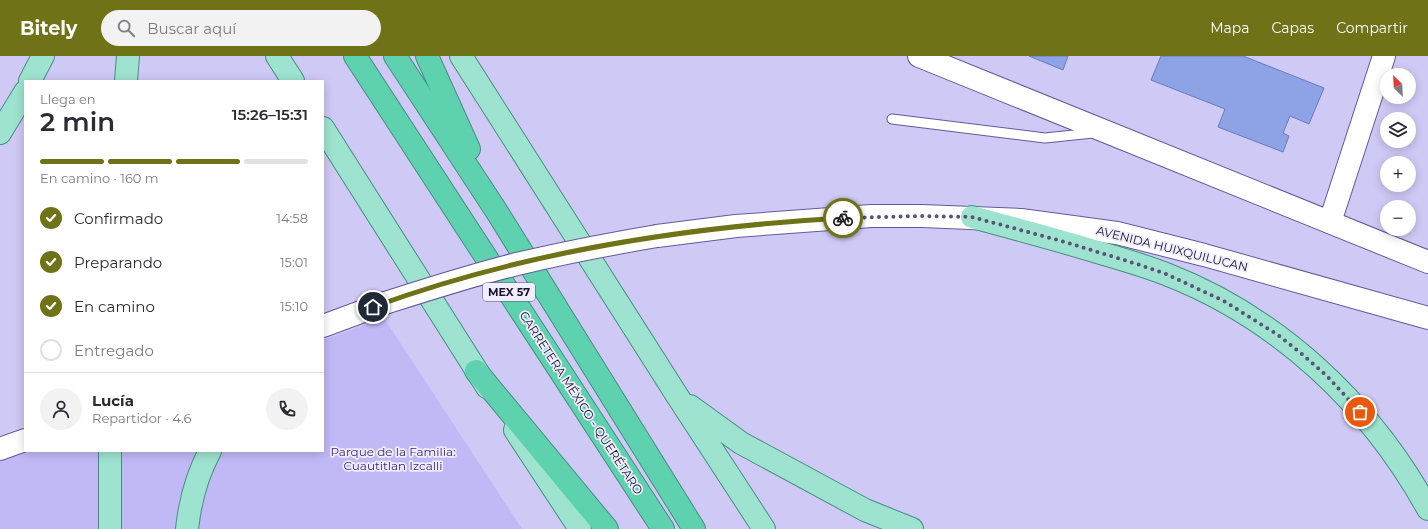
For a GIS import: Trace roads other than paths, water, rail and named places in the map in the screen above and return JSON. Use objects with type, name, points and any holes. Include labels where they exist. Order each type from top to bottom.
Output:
[{"type":"highway","name":"CARRETERA MÉXICO - QUERÉTARO","points":[[355,56],[663,529]]},
{"type":"highway","name":"MEX 57","points":[[395,56],[497,212],[694,529]]},
{"type":"highway","points":[[427,56],[497,212]]},
{"type":"highway","points":[[476,371],[607,529]]},
{"type":"main road","points":[[31,80],[43,56]]},
{"type":"main road","points":[[126,80],[128,56]]},
{"type":"main road","points":[[278,56],[292,80]]},
{"type":"main road","points":[[461,56],[678,397],[764,529]]},
{"type":"main road","points":[[919,56],[1428,262]]},
{"type":"main road","points":[[1330,222],[1383,56]]},
{"type":"main road","points":[[0,133],[24,94]]},
{"type":"main road","points":[[324,130],[476,371],[580,529]]},
{"type":"main road","name":"AVENIDA HUIXQUILUCAN","points":[[324,326],[385,303],[450,282],[516,264],[610,244],[657,236],[736,226],[871,216],[972,217],[1021,220],[1117,233],[1204,255],[1428,318]]},
{"type":"main road","points":[[972,217],[1137,264],[1202,290],[1251,317],[1278,335],[1303,355],[1327,376],[1352,402],[1398,459],[1428,509]]},
{"type":"main road","points":[[678,397],[740,443],[865,510],[912,529]]},
{"type":"main road","points":[[0,450],[24,440]]},
{"type":"main road","points":[[110,452],[110,529]]},
{"type":"main road","points":[[187,529],[190,505],[201,467],[209,452]]},
{"type":"lane","points":[[892,119],[1045,138],[1105,131]]},
{"type":"park label","name":"Parque de la Familia: Cuautitlan Izcalli","points":[[393,459]]}]
